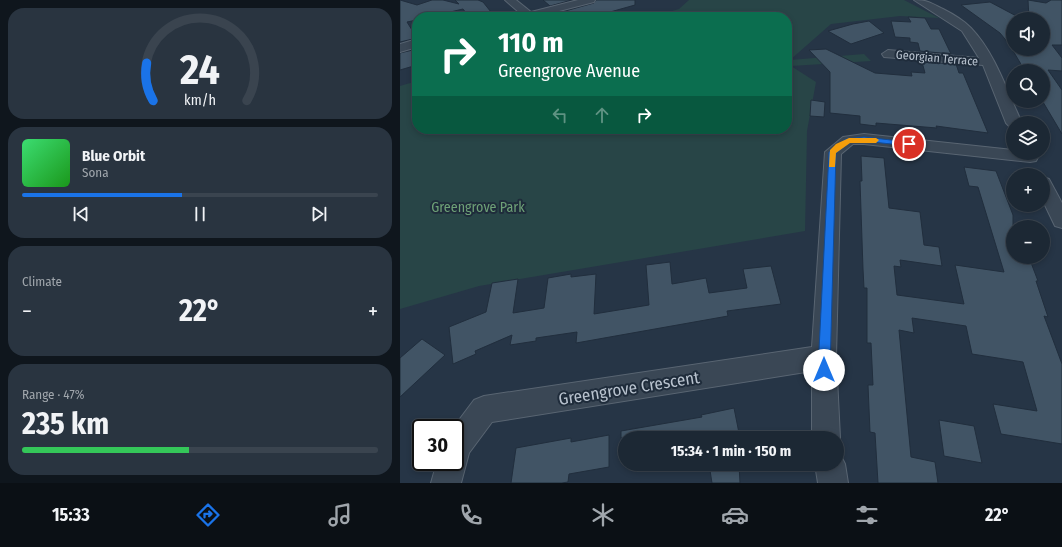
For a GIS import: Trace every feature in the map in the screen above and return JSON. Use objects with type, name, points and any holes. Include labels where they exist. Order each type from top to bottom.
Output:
[{"type":"street","points":[[510,0],[522,12]]},
{"type":"street","points":[[542,12],[590,0]]},
{"type":"street","points":[[919,0],[955,20],[967,30],[977,43],[1011,116]]},
{"type":"street","points":[[400,48],[412,44]]},
{"type":"street","name":"Georgian Terrace","points":[[888,54],[986,62]]},
{"type":"street","points":[[826,431],[824,357],[833,152],[849,140],[864,139],[1006,153]]},
{"type":"street","points":[[1050,197],[1062,221]]},
{"type":"street","name":"Greengrove Crescent","points":[[464,436],[484,410],[824,357]]},
{"type":"street","points":[[446,483],[449,471]]},
{"type":"street","points":[[831,471],[833,483]]},
{"type":"green space","name":"Greengrove Park","points":[[689,0],[904,0],[939,18],[900,16],[831,24],[792,58],[792,12],[668,12],[679,9]]},
{"type":"green space","name":"Greengrove Park","points":[[864,54],[871,61],[792,66],[792,60]]},
{"type":"green space","name":"Greengrove Park","points":[[792,67],[816,82],[807,131],[805,231],[479,286],[400,309],[400,86],[412,82],[412,134],[792,134]]},
{"type":"building","points":[[400,0],[417,5],[432,0],[443,0],[459,4],[455,0],[478,0],[483,2],[491,12],[465,12],[463,9],[450,12],[412,12],[412,21],[407,22],[412,30],[412,39],[400,42]]},
{"type":"building","points":[[543,0],[572,0],[550,6]]},
{"type":"building","points":[[596,0],[635,0],[635,5],[610,12],[562,12],[594,3]]},
{"type":"building","points":[[1028,0],[1046,3],[1051,0],[1062,0],[1062,45],[1052,45],[1062,58],[1062,71],[1050,70],[1050,64],[1021,64],[1016,56],[1050,56],[1050,12],[1029,12]]},
{"type":"building","points":[[990,2],[1009,12],[1006,12],[1006,40],[1000,33],[961,5]]},
{"type":"building","points":[[908,17],[925,18],[931,29],[939,29],[951,54],[920,51],[918,43],[910,42],[910,38],[895,37],[891,21],[911,22]]},
{"type":"building","points":[[869,21],[884,33],[851,44],[828,31],[853,24]]},
{"type":"building","points":[[826,49],[875,73],[912,76],[911,72],[925,73],[922,62],[956,64],[959,73],[963,73],[988,133],[936,126],[937,128],[876,123],[876,126],[860,124],[860,116],[830,113],[830,72],[809,50]]},
{"type":"building","points":[[412,50],[412,66],[400,70],[400,53]]},
{"type":"building","points":[[1050,73],[1062,90],[1062,134],[1047,108],[1050,108]]},
{"type":"building","points":[[811,100],[825,102],[824,117],[810,116]]},
{"type":"building","points":[[861,156],[884,158],[889,208],[920,212],[924,245],[939,247],[942,266],[900,260],[901,267],[894,266],[897,295],[964,304],[955,265],[1004,272],[978,187],[969,186],[964,167],[996,171],[1006,197],[1006,212],[1012,212],[1013,215],[1013,220],[1006,220],[1006,264],[1032,264],[1048,317],[1044,316],[1062,364],[1062,444],[1001,434],[993,404],[1037,411],[1023,362],[972,354],[966,326],[912,318],[914,333],[899,330],[911,457],[935,462],[938,483],[878,483],[875,433],[870,432],[868,385],[873,385],[871,343],[867,343],[867,288],[864,288],[860,181],[862,181]]},
{"type":"building","points":[[670,262],[672,284],[706,278],[709,293],[747,288],[743,269],[771,266],[781,304],[727,311],[728,316],[576,343],[577,332],[536,338],[536,341],[510,345],[512,335],[475,351],[476,354],[453,364],[449,327],[486,312],[492,283],[518,279],[513,313],[544,308],[548,278],[571,274],[571,277],[596,274],[594,314],[649,305],[646,265]]},
{"type":"building","points":[[422,339],[445,355],[400,397],[400,358]]},
{"type":"building","points":[[734,408],[739,431],[621,431],[702,417],[701,415]]},
{"type":"building","points":[[939,420],[974,426],[982,463],[944,456]]},
{"type":"building","points":[[609,435],[609,467],[569,474],[568,482],[562,483],[511,483],[516,448],[571,438],[571,442]]},
{"type":"building","points":[[710,471],[739,471],[740,483],[712,483]]},
{"type":"slow traffic","points":[[832,165],[833,152],[849,140],[876,140]]},
{"type":"route","points":[[824,370],[833,152],[849,140],[864,139],[909,144]]}]
